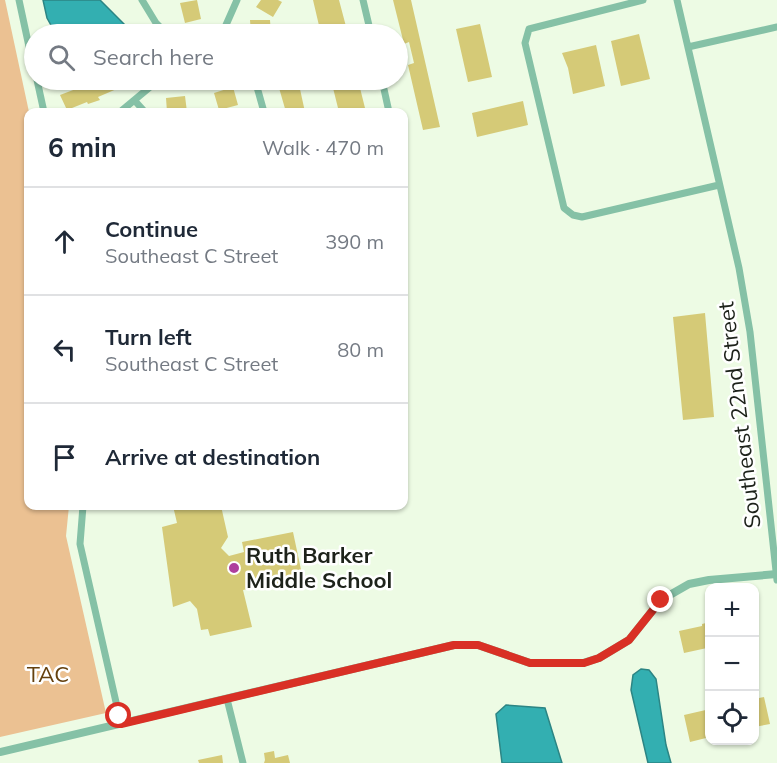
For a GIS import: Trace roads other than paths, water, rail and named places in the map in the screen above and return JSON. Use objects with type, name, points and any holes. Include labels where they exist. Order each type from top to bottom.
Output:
[{"type":"street","points":[[19,0],[24,24]]},
{"type":"street","points":[[142,0],[157,24]]},
{"type":"street","points":[[226,24],[237,0]]},
{"type":"street","points":[[363,0],[369,24]]},
{"type":"street","points":[[643,0],[529,29],[525,43],[564,208],[573,215],[582,217],[719,185]]},
{"type":"street","name":"Southeast 22nd Street","points":[[677,0],[739,268],[750,332],[777,580]]},
{"type":"street","points":[[687,47],[777,27]]},
{"type":"street","points":[[39,90],[43,108]]},
{"type":"street","points":[[125,108],[147,90]]},
{"type":"street","points":[[258,90],[263,108]]},
{"type":"street","points":[[384,90],[388,108]]},
{"type":"street","points":[[135,101],[141,108]]},
{"type":"street","points":[[83,510],[80,544],[121,724]]},
{"type":"street","points":[[0,752],[454,645],[478,645],[530,663],[584,663],[599,658],[629,640],[661,600],[689,584],[777,574]]},
{"type":"street","points":[[227,699],[243,763]]},
{"type":"water","points":[[43,0],[100,0],[124,24],[50,24]]},
{"type":"water","points":[[641,669],[649,670],[656,679],[671,763],[648,763],[631,690],[633,675]]},
{"type":"water","points":[[506,705],[545,708],[562,763],[502,763],[496,714]]},
{"type":"place","name":"Ruth Barker Middle School","points":[[234,568]]},
{"type":"park label","name":"TAC","points":[[48,674]]}]
